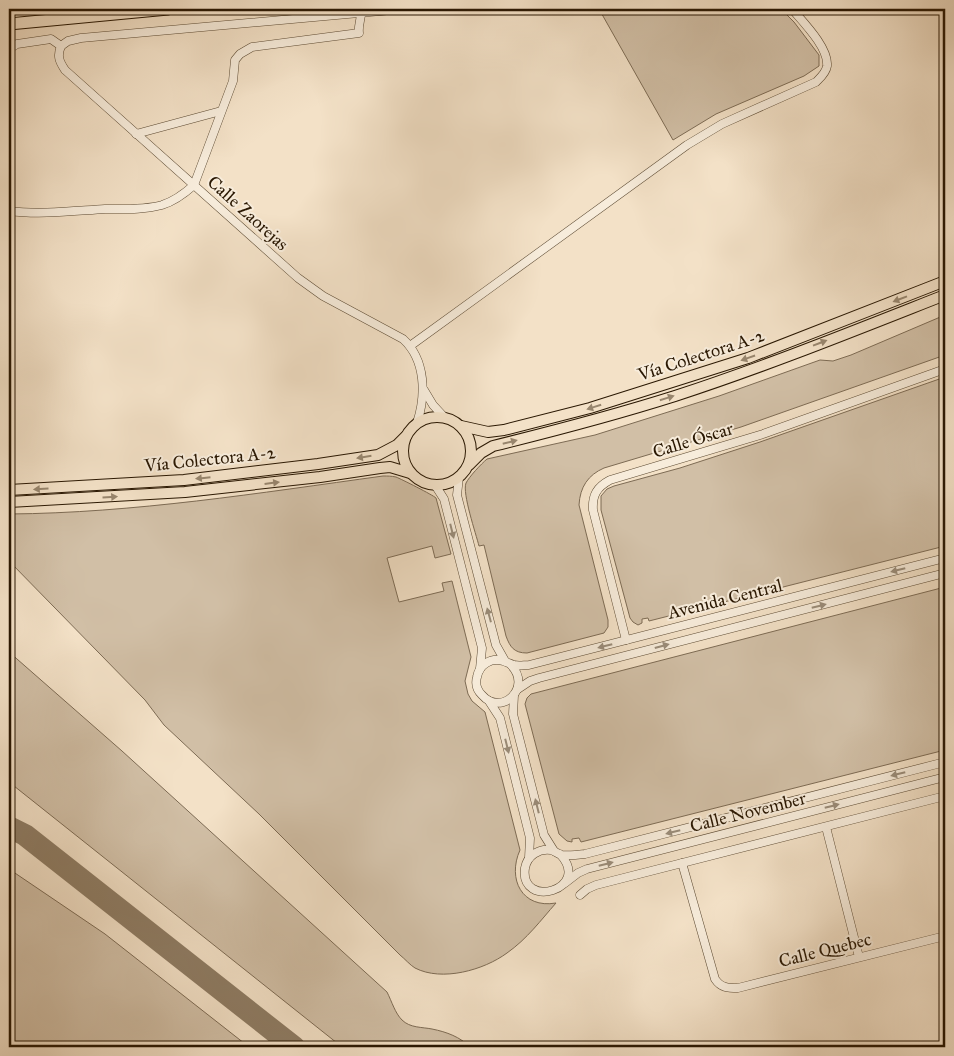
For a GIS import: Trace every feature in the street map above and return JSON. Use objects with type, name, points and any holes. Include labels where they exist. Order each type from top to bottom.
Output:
[{"type":"highway","points":[[9,24],[168,9]]},
{"type":"main road","name":"Vía Colectora A-2","points":[[461,426],[488,432],[504,430],[590,408],[748,358],[945,281]]},
{"type":"main road","name":"Vía Colectora A-2","points":[[468,465],[481,453],[493,446],[675,396],[755,368],[945,295]]},
{"type":"main road","points":[[436,417],[445,418],[461,426],[470,440],[471,457],[460,477],[452,482],[435,485],[426,484],[410,473],[405,464],[403,445],[406,436],[418,423],[426,418],[436,417]]},
{"type":"main road","name":"Vía Colectora A-2","points":[[9,490],[184,480],[318,464],[378,455],[397,445],[406,436]]},
{"type":"main road","name":"Vía Colectora A-2","points":[[9,502],[184,492],[390,467],[410,473]]},
{"type":"street","points":[[9,49],[17,44],[51,39],[61,46],[68,41],[80,38],[403,9]]},
{"type":"street","points":[[445,418],[433,406],[424,390],[416,354],[410,346],[687,145],[722,124],[816,82],[823,75],[827,67],[824,50],[792,9]]},
{"type":"street","points":[[9,211],[140,208],[160,206],[185,194],[194,185],[233,81],[235,60],[240,54],[252,47],[359,33],[358,26],[361,13]]},
{"type":"street","name":"Calle Zaorejas","points":[[61,46],[58,55],[60,63],[65,70],[311,288],[403,339],[410,346]]},
{"type":"street","points":[[136,134],[221,111]]},
{"type":"street","name":"Calle Óscar","points":[[626,640],[593,510],[594,495],[603,484],[610,480],[763,434],[945,369]]},
{"type":"street","points":[[418,423],[424,390]]},
{"type":"street","points":[[460,477],[457,496],[496,645],[519,678],[513,714],[544,835],[557,853],[564,858],[568,869],[566,880],[551,892],[536,890],[527,879],[525,872],[529,858],[530,838],[500,718],[477,687],[477,674],[480,669],[491,661],[508,663]]},
{"type":"street","points":[[435,485],[444,499],[482,648],[480,669]]},
{"type":"street","name":"Avenida Central","points":[[508,663],[529,665],[945,558]]},
{"type":"street","name":"Avenida Central","points":[[516,692],[530,681],[539,678],[945,573]]},
{"type":"street","points":[[489,701],[503,702],[516,692]]},
{"type":"street","name":"Calle November","points":[[557,853],[584,854],[945,762]]},
{"type":"street","name":"Calle November","points":[[563,884],[578,873],[588,869],[945,777]]},
{"type":"street","name":"Calle November","points":[[580,895],[596,885],[945,796]]},
{"type":"street","points":[[826,827],[859,957]]},
{"type":"street","points":[[529,858],[540,851],[557,853]]},
{"type":"street","name":"Calle Quebec","points":[[682,863],[715,979],[723,987],[738,988],[945,936]]},
{"type":"shaded area","points":[[599,9],[781,9],[794,22],[819,55],[819,66],[804,76],[716,114],[673,140]]},
{"type":"shaded area","points":[[945,315],[945,355],[741,427],[604,468],[593,474],[583,487],[579,505],[608,620],[608,627],[604,633],[527,653],[516,651],[511,646],[506,636],[484,545],[479,546],[465,488],[470,477],[487,459],[595,435],[719,396],[820,360],[833,361]]},
{"type":"shaded area","points":[[945,377],[945,546],[649,621],[648,618],[642,619],[642,623],[638,625],[633,622],[630,618],[601,510],[601,496],[607,489],[760,442]]},
{"type":"shaded area","points":[[383,476],[396,477],[436,498],[451,554],[435,558],[432,546],[387,558],[399,602],[444,591],[442,583],[452,581],[471,657],[465,681],[468,694],[472,701],[485,712],[520,850],[515,871],[517,881],[520,890],[526,897],[544,904],[556,903],[527,936],[507,953],[475,969],[450,974],[426,972],[409,964],[259,814],[164,725],[145,700],[9,561],[9,514],[56,513],[150,506]]},
{"type":"shaded area","points":[[945,587],[945,750],[581,842],[579,838],[572,839],[572,842],[567,841],[559,834],[525,704],[531,694]]},
{"type":"shaded area","points":[[9,652],[122,751],[387,992],[395,1011],[405,1023],[448,1033],[462,1040],[470,1047],[342,1047],[9,782]]},
{"type":"shaded area","points":[[9,869],[105,934],[249,1047],[21,1047],[9,1037]]},
{"type":"taxiway","points":[[9,827],[25,835],[294,1047]]}]
